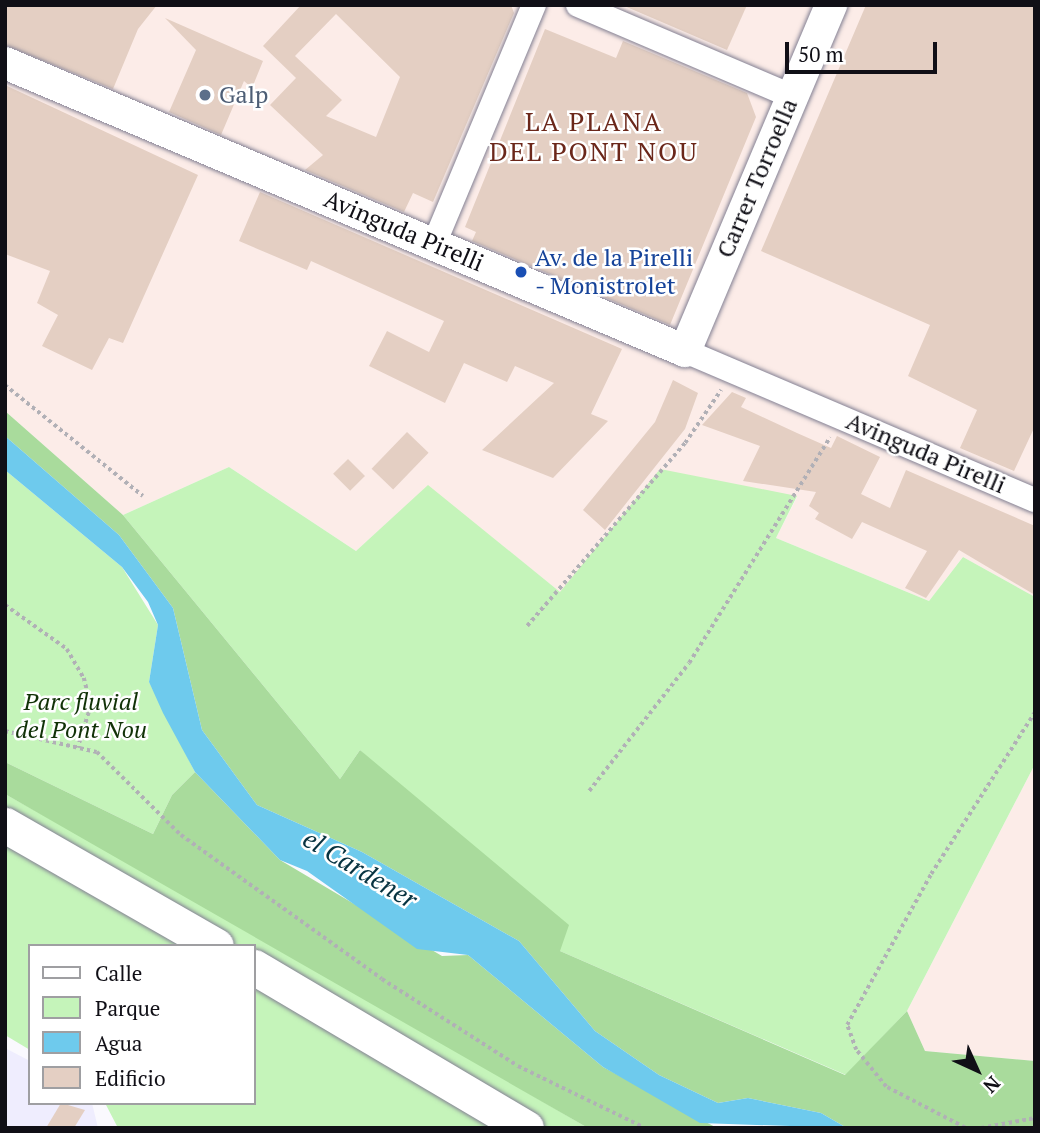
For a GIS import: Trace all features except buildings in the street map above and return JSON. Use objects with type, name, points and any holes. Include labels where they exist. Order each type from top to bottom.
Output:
[{"type":"main road","points":[[5,825],[213,944]]},
{"type":"main road","points":[[256,969],[526,1128]]},
{"type":"street","points":[[434,244],[534,5]]},
{"type":"street","points":[[578,5],[791,96]]},
{"type":"street","name":"Carrer Torroella","points":[[685,351],[831,5]]},
{"type":"street","name":"Avinguda Pirelli","points":[[5,63],[1035,500]]},
{"type":"path","points":[[527,626],[685,443],[734,371]]},
{"type":"path","points":[[5,384],[143,496]]},
{"type":"path","points":[[589,791],[689,663],[842,418]]},
{"type":"path","points":[[5,605],[67,649],[84,678],[91,706],[78,748]]},
{"type":"path","points":[[965,1128],[886,1087],[856,1050],[847,1025],[931,874],[1035,712]]},
{"type":"path","points":[[5,731],[78,748],[109,761],[181,835],[383,979],[518,1066],[645,1128]]},
{"type":"path","points":[[981,1128],[1035,1118]]},
{"type":"shaded area","points":[[5,5],[1035,5],[1035,597],[963,557],[929,601],[776,538],[797,497],[560,592],[428,486],[356,551],[229,467],[123,515],[5,411]]},
{"type":"shaded area","points":[[1035,764],[1035,1061],[925,1051],[907,1011]]},
{"type":"shaded area","points":[[5,1048],[28,1060],[28,1105],[92,1105],[98,1128],[5,1128]]},
{"type":"green space","points":[[5,411],[123,515],[340,779],[360,750],[569,925],[560,951],[845,1075],[907,1011],[925,1051],[1035,1061],[1035,1128],[847,1128],[821,1113],[748,1098],[718,1103],[659,1075],[595,1031],[519,941],[362,852],[257,805],[202,730],[173,608],[119,535],[5,436]]},
{"type":"green space","points":[[229,467],[356,551],[428,485],[560,592],[660,469],[797,496],[776,538],[929,601],[963,557],[1035,597],[1035,764],[907,1011],[846,1075],[560,951],[360,750],[340,779],[123,515]]},
{"type":"green space","name":"Parc fluvial del Pont Nou","points":[[5,470],[122,567],[158,625],[149,682],[195,772],[172,795],[153,834],[5,762]]},
{"type":"green space","points":[[5,762],[153,834],[172,795],[195,772],[280,860],[442,956],[468,955],[603,1067],[717,1128],[588,1128],[5,794]]},
{"type":"green space","points":[[5,794],[233,921],[588,1128],[118,1128],[106,1105],[256,1105],[256,944],[28,944],[28,1049],[5,1035]]},
{"type":"water","name":"el Cardener","points":[[5,436],[119,535],[173,608],[202,730],[257,805],[362,852],[519,941],[595,1031],[659,1075],[718,1103],[748,1098],[821,1113],[847,1128],[700,1123],[603,1067],[468,955],[417,949],[307,871],[280,860],[195,772],[163,713],[149,682],[158,625],[148,602],[122,567],[5,470]]},
{"type":"place","name":"Galp","points":[[205,95]]},
{"type":"place","name":"Av. de la Pirelli - Monistrolet","points":[[521,272]]},
{"type":"district","name":"LA PLANA DEL PONT NOU","points":[[594,137]]}]
